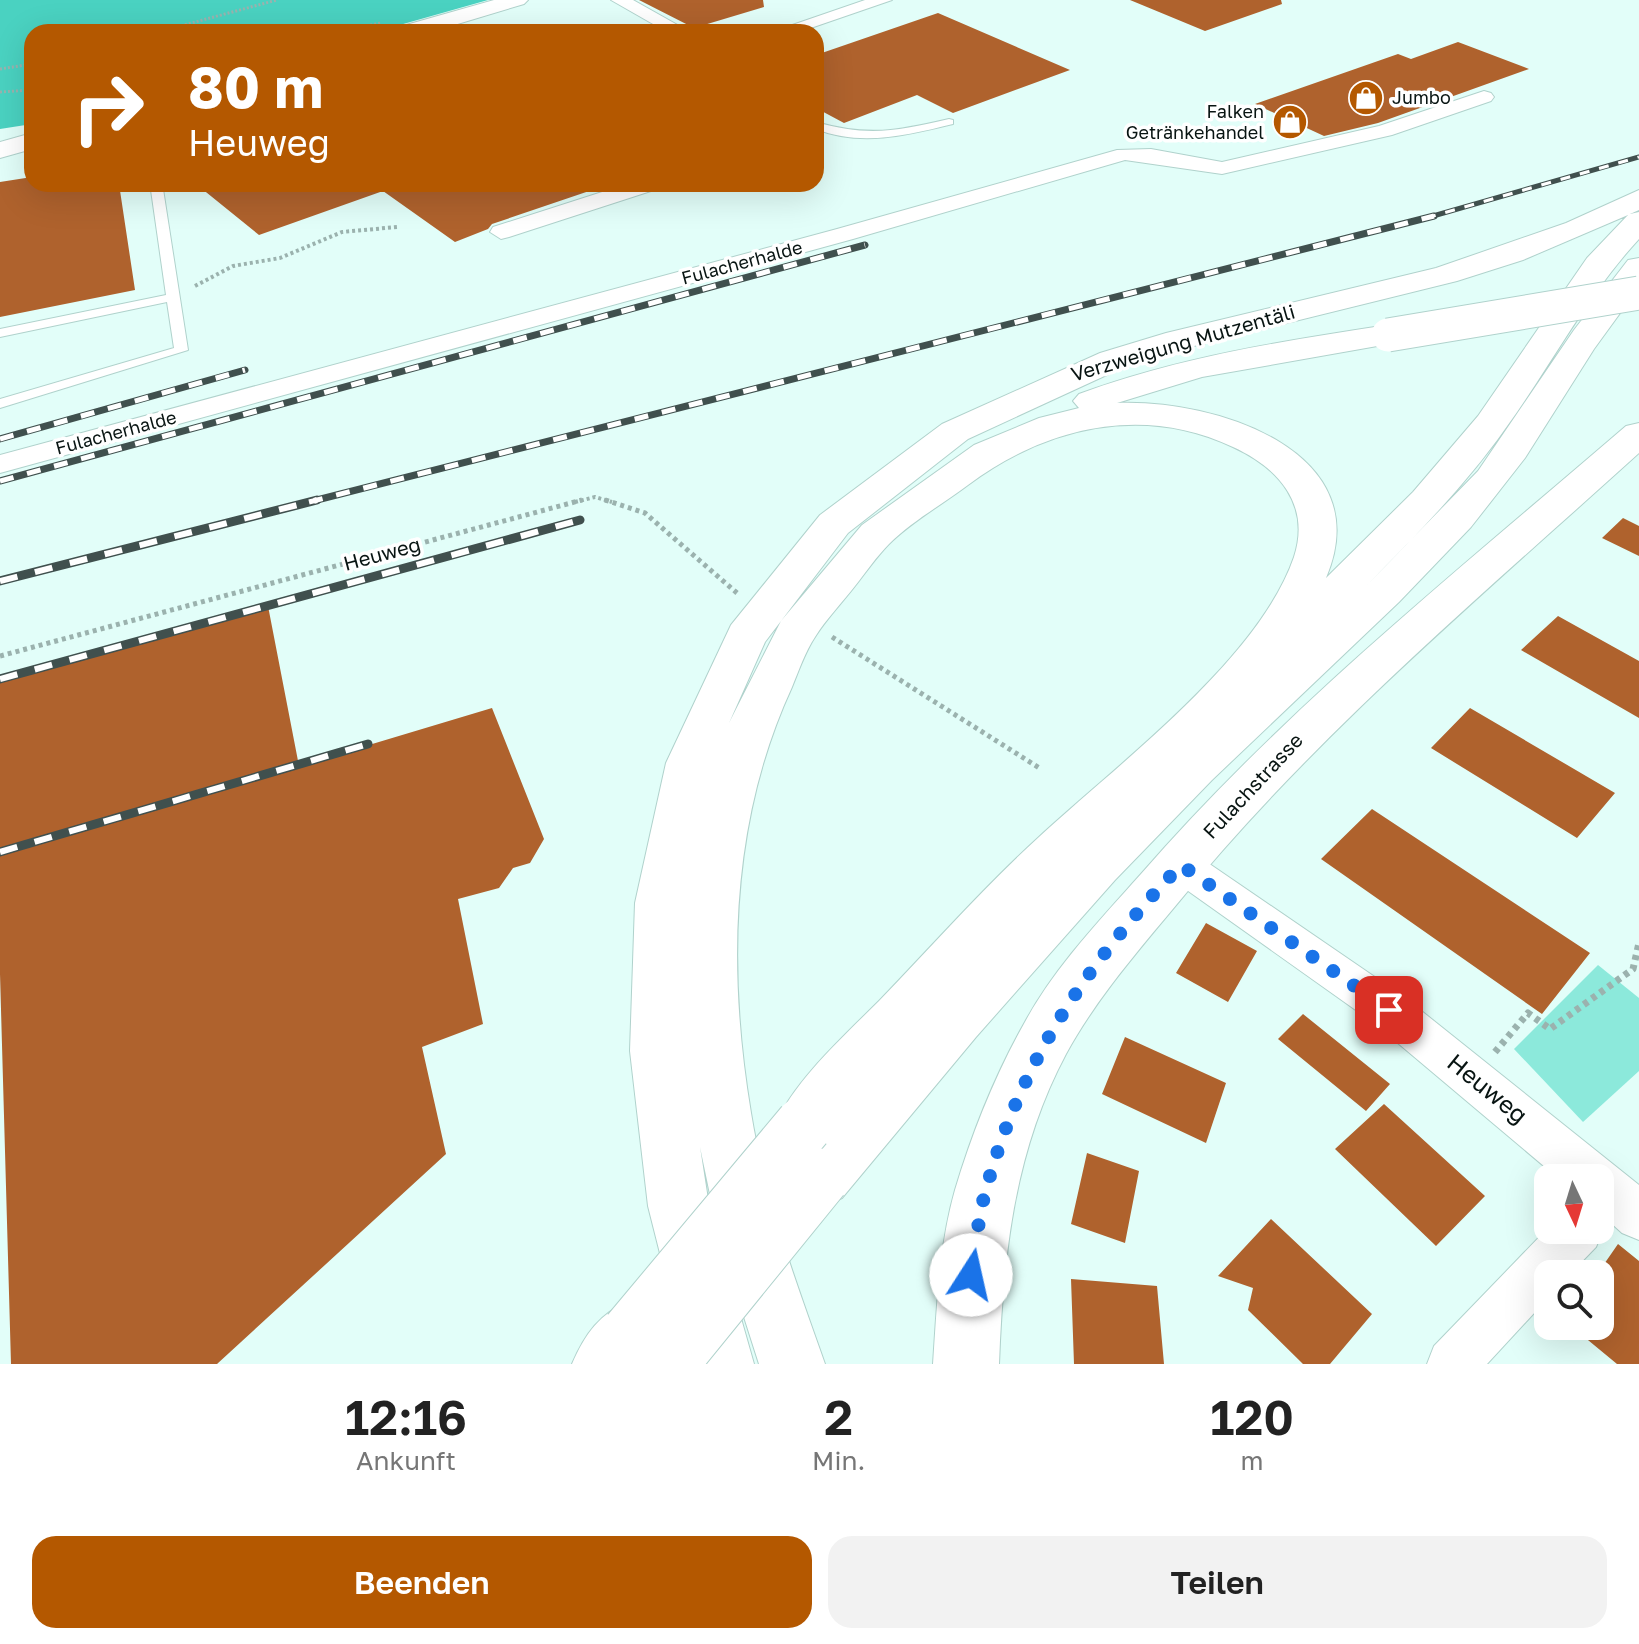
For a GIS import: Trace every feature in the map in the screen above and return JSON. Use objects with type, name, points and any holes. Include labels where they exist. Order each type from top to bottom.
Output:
[{"type":"main road","name":"Verzweigung Mutzentäli","points":[[721,1364],[695,1285],[682,1231],[661,1105],[655,1007],[658,904],[680,792],[705,716],[726,666],[773,591],[830,525],[893,471],[955,429],[1026,393],[1142,350],[1502,257],[1580,229],[1639,199]]},
{"type":"main road","points":[[813,1151],[879,1039],[1051,856],[1237,679],[1388,542],[1461,462],[1598,265],[1639,221]]},
{"type":"main road","points":[[635,1354],[813,1151],[1019,948],[1186,776],[1450,525],[1519,442],[1576,352],[1639,267]]},
{"type":"main road","name":"Verzweigung Mutzentäli","points":[[1007,442],[1082,405],[1146,382],[1248,358],[1639,293]]},
{"type":"main road","points":[[792,1364],[735,1192],[715,1083],[708,963],[710,906],[724,807],[736,762],[772,676],[820,600],[866,548],[918,500],[1007,442],[1090,416],[1145,412],[1179,416],[1227,429],[1259,445],[1293,471],[1319,514],[1319,547],[1304,580],[1237,679]]},
{"type":"main road","name":"Fulachstrasse","points":[[966,1348],[971,1275],[985,1191],[1013,1111],[1044,1040],[1084,977],[1221,815],[1322,713],[1639,434]]},
{"type":"street","points":[[434,24],[517,0]]},
{"type":"street","points":[[620,0],[666,24]]},
{"type":"street","points":[[806,24],[883,0]]},
{"type":"street","name":"Fulacherhalde","points":[[0,464],[830,239],[1124,154],[1151,155],[1222,168],[1385,131],[1484,97]]},
{"type":"street","points":[[1,150],[24,143]]},
{"type":"street","points":[[501,232],[624,192]]},
{"type":"street","name":"Heuweg","points":[[1181,865],[1389,1010],[1474,1077],[1573,1164]]},
{"type":"street","points":[[1452,1364],[1566,1244]]},
{"type":"lane","points":[[824,129],[871,135],[913,131],[949,122]]},
{"type":"lane","points":[[0,404],[181,350],[157,192]]},
{"type":"lane","points":[[0,333],[173,297]]},
{"type":"path","points":[[188,24],[277,0]]},
{"type":"path","points":[[0,69],[24,65]]},
{"type":"path","points":[[0,92],[24,90]]},
{"type":"path","points":[[173,297],[233,266],[280,258],[342,232],[397,227]]},
{"type":"path","name":"Heuweg","points":[[0,656],[595,497],[645,513],[737,594]]},
{"type":"path","points":[[824,631],[1041,769]]},
{"type":"path","points":[[1474,1077],[1528,1013],[1550,1029],[1633,969],[1639,943]]},
{"type":"green space","points":[[0,0],[488,0],[403,24],[24,24],[24,125],[0,129]]},
{"type":"green space","points":[[1598,965],[1639,998],[1639,1071],[1583,1122],[1514,1049]]},
{"type":"building","points":[[639,0],[763,0],[764,7],[707,24],[686,24]]},
{"type":"building","points":[[1130,0],[1281,0],[1282,4],[1205,31]]},
{"type":"building","points":[[938,13],[1070,70],[953,113],[917,95],[844,123],[824,112],[824,52]]},
{"type":"building","points":[[1458,42],[1529,69],[1378,123],[1324,136],[1255,104],[1398,54],[1411,59]]},
{"type":"building","points":[[24,178],[24,192],[120,192],[135,290],[0,317],[0,182]]},
{"type":"building","points":[[206,192],[380,192],[259,235]]},
{"type":"building","points":[[384,192],[586,192],[492,224],[488,229],[455,242]]},
{"type":"building","points":[[1623,518],[1639,526],[1639,556],[1602,538]]},
{"type":"building","points":[[268,606],[299,766],[492,708],[544,839],[530,863],[513,868],[499,888],[458,899],[483,1024],[422,1047],[446,1154],[217,1364],[11,1364],[0,974],[0,679]]},
{"type":"building","points":[[1558,616],[1639,661],[1639,718],[1521,650]]},
{"type":"building","points":[[1470,708],[1615,793],[1577,838],[1431,748]]},
{"type":"building","points":[[1372,809],[1590,953],[1542,1014],[1321,859]]},
{"type":"building","points":[[1206,923],[1257,951],[1228,1002],[1176,973]]},
{"type":"building","points":[[1303,1014],[1390,1084],[1366,1111],[1278,1039]]},
{"type":"building","points":[[1125,1037],[1226,1083],[1206,1143],[1102,1094]]},
{"type":"building","points":[[1384,1104],[1485,1196],[1436,1246],[1335,1149]]},
{"type":"building","points":[[1087,1153],[1139,1171],[1125,1243],[1071,1224]]},
{"type":"building","points":[[1271,1219],[1372,1314],[1330,1364],[1303,1364],[1248,1310],[1253,1288],[1218,1276]]},
{"type":"building","points":[[1618,1244],[1639,1261],[1639,1364],[1617,1364],[1588,1340],[1614,1340],[1614,1260],[1607,1260]]},
{"type":"building","points":[[1071,1279],[1157,1286],[1164,1364],[1074,1364]]},
{"type":"railway","points":[[1426,218],[1639,157]]},
{"type":"railway","points":[[309,502],[1434,216]]},
{"type":"railway","points":[[0,481],[865,245]]},
{"type":"railway","points":[[0,439],[245,370]]},
{"type":"railway","points":[[0,581],[317,500]]},
{"type":"railway","points":[[0,679],[580,520]]},
{"type":"railway","points":[[0,852],[368,744]]},
{"type":"place","name":"Jumbo","points":[[1366,98]]},
{"type":"place","name":"Falken Getränkehandel","points":[[1290,122]]},
{"type":"route","points":[[971,1275],[985,1191],[1013,1111],[1044,1040],[1084,977],[1138,910],[1181,865],[1389,1010]]}]
